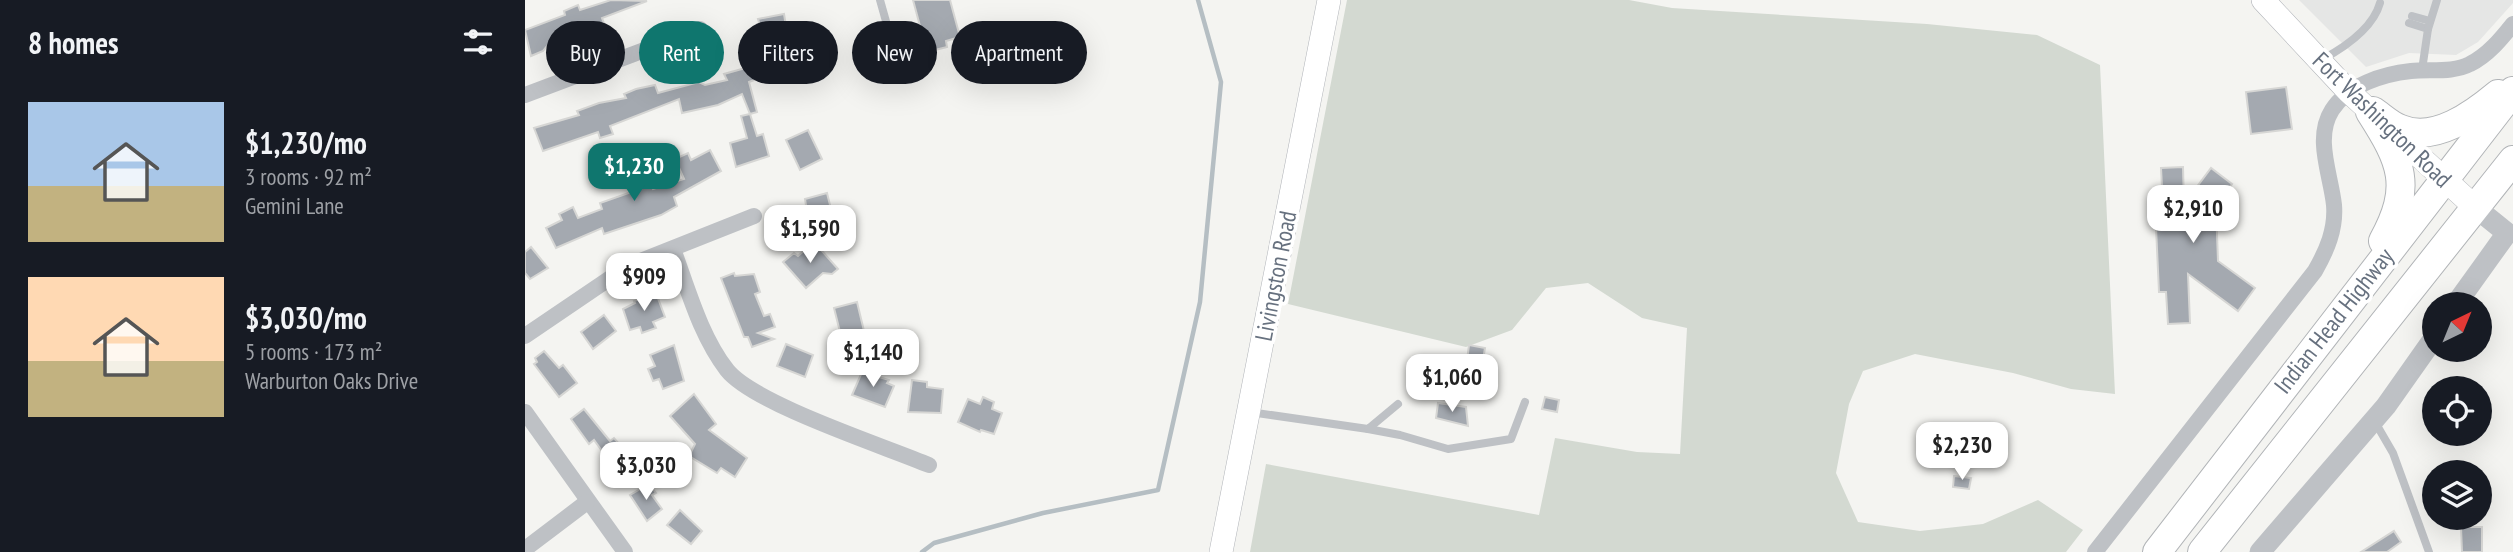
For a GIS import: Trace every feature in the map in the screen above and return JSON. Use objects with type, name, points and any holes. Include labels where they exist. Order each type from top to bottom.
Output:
[{"type":"highway","points":[[2360,102],[2402,130],[2423,133],[2471,115],[2513,80]]},
{"type":"highway","name":"Indian Head Highway","points":[[2157,552],[2513,92]]},
{"type":"highway","points":[[2354,297],[2397,216],[2402,197],[2397,159],[2360,102]]},
{"type":"highway","name":"Indian Head Highway","points":[[2202,552],[2513,160]]},
{"type":"main road","name":"Livingston Road","points":[[1221,552],[1329,0]]},
{"type":"main road","name":"Fort Washington Road","points":[[2271,3],[2320,61],[2360,102],[2444,182],[2476,208]]},
{"type":"street","points":[[2095,552],[2315,271],[2333,232],[2334,207],[2323,140],[2325,124],[2332,110],[2360,102],[2386,76],[2422,70],[2455,69],[2470,64],[2494,46],[2513,24]]},
{"type":"street","points":[[525,94],[639,51]]},
{"type":"street","name":"Fort Washington Road","points":[[2476,208],[2510,229]]},
{"type":"street","points":[[525,337],[628,266],[754,216]]},
{"type":"street","points":[[2465,292],[2510,229]]},
{"type":"street","points":[[673,249],[704,331],[728,371],[753,393],[929,465]]},
{"type":"street","points":[[2260,552],[2374,419],[2422,354]]},
{"type":"street","points":[[525,412],[625,552]]},
{"type":"street","points":[[525,549],[587,502]]},
{"type":"lane","points":[[880,0],[886,21]]},
{"type":"lane","points":[[2422,70],[2429,25],[2437,0]]},
{"type":"lane","points":[[2320,61],[2344,48],[2381,10]]},
{"type":"lane","points":[[2410,20],[2429,25]]},
{"type":"lane","points":[[1250,412],[1368,429],[1448,449],[1511,439],[1525,402]]},
{"type":"lane","points":[[1368,429],[1398,404]]},
{"type":"lane","points":[[2374,419],[2393,453],[2429,552]]},
{"type":"shaded area","points":[[1347,0],[1629,0],[1672,8],[1927,24],[2037,35],[2100,65],[2115,394],[2071,389],[2013,373],[1915,354],[1863,371],[1849,404],[1836,473],[1858,522],[1920,531],[1983,524],[2038,500],[2083,530],[2066,552],[1250,552],[1266,464],[1539,515],[1555,438],[1637,452],[1680,454],[1687,328],[1642,318],[1588,283],[1546,288],[1512,330],[1466,347],[1288,304]]},
{"type":"shaded area","points":[[2299,0],[2513,0],[2513,3],[2478,42],[2456,55],[2409,53],[2366,67]]},
{"type":"building","points":[[611,0],[647,1],[602,18],[603,21],[549,21],[565,15],[564,11],[578,5],[580,10]]},
{"type":"building","points":[[913,0],[950,0],[956,21],[951,21],[951,40],[946,41],[947,47],[937,50],[937,21],[919,21]]},
{"type":"building","points":[[784,14],[785,21],[759,21]]},
{"type":"building","points":[[546,22],[546,47],[543,51],[531,56],[525,30]]},
{"type":"building","points":[[738,70],[738,84],[750,84],[757,112],[750,114],[742,94],[718,105],[682,113],[679,99],[610,126],[613,134],[600,138],[598,132],[543,151],[534,128],[579,115],[577,111],[599,103],[626,98],[624,94],[636,89],[655,85],[658,93],[692,84],[724,84],[727,80],[724,74]]},
{"type":"building","points":[[2286,87],[2292,129],[2251,134],[2246,92]]},
{"type":"building","points":[[750,114],[757,136],[763,134],[769,156],[736,167],[730,143],[747,138],[741,116]]},
{"type":"building","points":[[808,130],[822,159],[800,170],[786,140]]},
{"type":"building","points":[[710,150],[721,171],[674,197],[677,206],[661,215],[604,234],[602,228],[556,248],[546,228],[562,220],[559,214],[573,207],[578,218],[602,209],[600,203],[651,185],[653,189],[684,179],[675,159],[688,153],[691,160]]},
{"type":"building","points":[[2183,167],[2184,204],[2211,168],[2232,184],[2216,206],[2218,261],[2255,288],[2238,311],[2188,274],[2190,323],[2168,324],[2166,292],[2159,292],[2155,206],[2163,206],[2161,168]]},
{"type":"building","points":[[827,193],[835,225],[810,231],[805,199]]},
{"type":"building","points":[[814,242],[838,269],[832,274],[823,273],[806,288],[783,262],[794,253],[798,256]]},
{"type":"building","points":[[531,247],[548,268],[530,279],[525,273],[525,252]]},
{"type":"building","points":[[734,273],[735,276],[754,274],[760,292],[755,294],[764,316],[770,314],[775,327],[758,333],[774,339],[752,347],[748,337],[744,337],[721,278]]},
{"type":"building","points":[[656,293],[665,317],[653,322],[656,328],[642,333],[640,327],[630,330],[623,309],[635,303],[634,301]]},
{"type":"building","points":[[857,302],[864,331],[841,336],[834,308]]},
{"type":"building","points":[[604,315],[616,331],[593,349],[581,332]]},
{"type":"building","points":[[786,344],[813,355],[805,377],[777,366]]},
{"type":"building","points":[[674,345],[684,381],[663,389],[659,379],[653,381],[648,369],[655,366],[650,355]]},
{"type":"building","points":[[1469,345],[1485,348],[1480,378],[1465,375]]},
{"type":"building","points":[[544,351],[559,368],[563,365],[577,383],[559,397],[534,364],[537,362],[535,358]]},
{"type":"building","points":[[862,372],[889,380],[887,383],[894,386],[885,407],[852,395]]},
{"type":"building","points":[[912,380],[927,382],[927,387],[943,389],[941,413],[908,412]]},
{"type":"building","points":[[694,394],[716,424],[709,430],[747,458],[735,477],[721,468],[717,473],[689,456],[695,444],[670,416]]},
{"type":"building","points":[[983,397],[994,402],[992,409],[1002,413],[994,434],[981,430],[980,432],[958,422],[968,399],[980,404]]},
{"type":"building","points":[[1545,397],[1559,400],[1557,412],[1542,409]]},
{"type":"building","points":[[1438,403],[1466,407],[1468,426],[1436,418]]},
{"type":"building","points":[[584,409],[610,441],[614,438],[634,461],[618,473],[594,440],[589,444],[571,419]]},
{"type":"building","points":[[1954,476],[1971,478],[1969,489],[1953,487]]},
{"type":"building","points":[[649,484],[656,493],[652,495],[662,509],[647,521],[630,495]]},
{"type":"building","points":[[680,510],[702,531],[691,544],[667,525]]},
{"type":"building","points":[[2461,530],[2482,530],[2482,552],[2462,552]]},
{"type":"building","points":[[2394,531],[2401,542],[2387,552],[2361,552]]},
{"type":"waterway","points":[[922,552],[934,543],[1043,513],[1158,490],[1200,302],[1221,82],[1198,0]]}]
